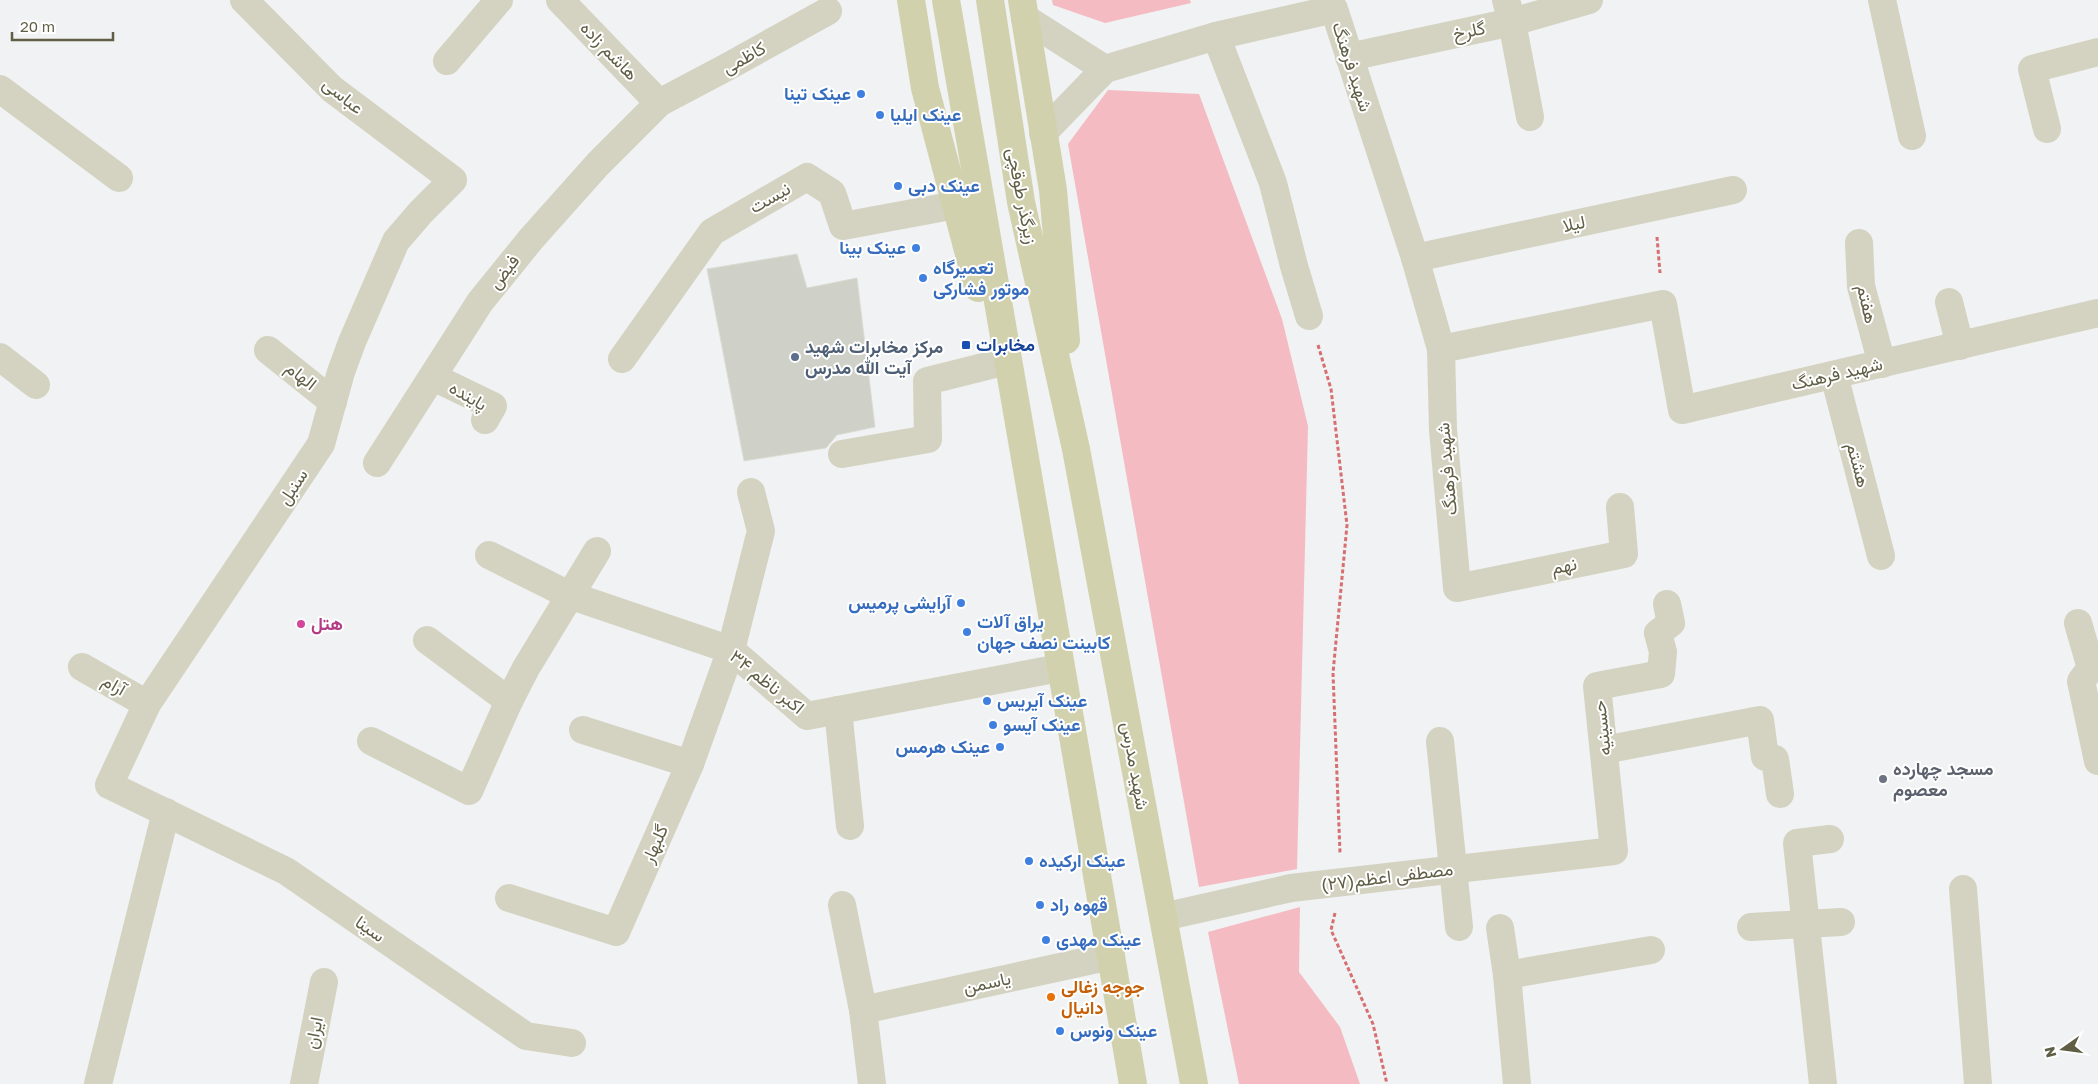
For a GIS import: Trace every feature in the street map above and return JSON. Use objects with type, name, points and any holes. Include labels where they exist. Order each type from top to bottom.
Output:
[{"type":"main road","points":[[911,0],[925,88],[1023,454]]},
{"type":"main road","points":[[946,0],[1133,1084]]},
{"type":"main road","name":"زیرگذر طوقچی","points":[[990,0],[1020,202],[1076,449]]},
{"type":"main road","points":[[1024,9],[1053,190],[1076,449]]},
{"type":"main road","name":"شهید مدرس","points":[[1076,449],[1194,1084]]},
{"type":"street","name":"عباسی","points":[[244,0],[332,89],[453,180]]},
{"type":"street","points":[[447,61],[499,0]]},
{"type":"street","name":"هاشم زاده","points":[[560,0],[659,103]]},
{"type":"street","name":"گلرخ","points":[[1349,57],[1509,11],[1589,0]]},
{"type":"street","points":[[1882,0],[1912,136]]},
{"type":"street","points":[[1024,9],[1105,69]]},
{"type":"street","name":"شهید فرهنگ","points":[[1043,133],[1105,69],[1216,36],[1334,10],[1416,258],[1441,349],[1443,430],[1457,588]]},
{"type":"street","name":"کاظمی","points":[[659,103],[828,11]]},
{"type":"street","points":[[1509,11],[1530,117]]},
{"type":"street","points":[[1216,36],[1273,183],[1309,316]]},
{"type":"street","points":[[2047,129],[2032,69],[2098,52]]},
{"type":"street","points":[[0,89],[119,178]]},
{"type":"street","name":"فیض","points":[[377,463],[480,302],[531,239],[598,164],[659,103]]},
{"type":"street","name":"نیست","points":[[622,359],[712,232],[807,177],[832,192],[843,226],[956,205]]},
{"type":"street","name":"سنبل","points":[[109,785],[147,704],[321,444],[352,342],[396,241],[421,212],[453,180]]},
{"type":"street","name":"لیلا","points":[[1416,258],[1733,190]]},
{"type":"street","name":"هفتم","points":[[1859,243],[1861,286],[1882,364]]},
{"type":"street","points":[[1949,302],[1960,346]]},
{"type":"street","points":[[1441,349],[1663,304]]},
{"type":"street","name":"شهید فرهنگ","points":[[1663,304],[1682,410],[2098,312]]},
{"type":"street","name":"الهام","points":[[268,350],[333,402]]},
{"type":"street","points":[[0,357],[36,385]]},
{"type":"street","points":[[842,454],[928,439],[926,381],[999,363]]},
{"type":"street","name":"هشتم","points":[[1834,375],[1881,556]]},
{"type":"street","name":"پاینده","points":[[433,376],[493,406],[485,420]]},
{"type":"street","name":"گلبهار","points":[[509,898],[616,932],[690,764],[731,650],[761,531],[751,492]]},
{"type":"street","name":"نهم","points":[[1457,588],[1624,554],[1620,507]]},
{"type":"street","points":[[371,741],[469,791],[509,701],[569,595],[597,551]]},
{"type":"street","name":"۳۴ اکبر ناظم","points":[[489,554],[569,595],[731,650],[807,716],[1060,668]]},
{"type":"street","name":"حسینیه","points":[[1614,851],[1598,686],[1661,674],[1663,652],[1658,633],[1670,623],[1667,604]]},
{"type":"street","points":[[2078,624],[2091,668],[2081,681],[2098,761]]},
{"type":"street","points":[[427,640],[509,701]]},
{"type":"street","name":"آرام","points":[[82,667],[147,704]]},
{"type":"street","points":[[838,710],[850,826]]},
{"type":"street","points":[[1604,750],[1760,720],[1765,757],[1775,760],[1780,794]]},
{"type":"street","points":[[583,730],[690,764]]},
{"type":"street","points":[[1440,741],[1459,927]]},
{"type":"street","name":"سینا","points":[[109,785],[286,871],[526,1036],[572,1043]]},
{"type":"street","points":[[98,1084],[166,812]]},
{"type":"street","points":[[1823,1084],[1797,844],[1830,839]]},
{"type":"street","name":"مصطفی اعظم(۲۷)","points":[[1162,917],[1291,888],[1614,851]]},
{"type":"street","points":[[1963,889],[1978,1084]]},
{"type":"street","points":[[842,905],[863,1010],[872,1084]]},
{"type":"street","points":[[1751,927],[1840,922]]},
{"type":"street","points":[[1500,928],[1507,975],[1517,1084]]},
{"type":"street","points":[[1507,975],[1651,950]]},
{"type":"street","name":"یاسمن","points":[[863,1010],[1111,956]]},
{"type":"street","name":"ایران","points":[[304,1084],[324,982]]},
{"type":"path","points":[[1655,207],[1663,304]]},
{"type":"path","points":[[1309,316],[1331,389],[1347,526],[1333,673],[1341,883],[1331,930],[1374,1024],[1387,1084]]},
{"type":"shaded area","points":[[1052,0],[1190,0],[1191,3],[1105,23],[1053,5]]},
{"type":"shaded area","points":[[1108,90],[1199,94],[1282,319],[1308,426],[1297,869],[1199,887],[1068,144]]},
{"type":"shaded area","points":[[1300,907],[1299,972],[1340,1027],[1360,1084],[1239,1084],[1208,932]]},
{"type":"building","name":"مرکز مخابرات شهید آیت الله مدرس","points":[[797,254],[807,288],[857,278],[875,427],[837,435],[826,448],[744,461],[707,269]]},
{"type":"place","name":"عینک تینا","points":[[861,94]]},
{"type":"place","name":"عینک ایلیا","points":[[880,115]]},
{"type":"place","name":"عینک دبی","points":[[898,186]]},
{"type":"place","name":"عینک بینا","points":[[916,248]]},
{"type":"place","name":"تعمیرگاه موتور فشارکی","points":[[923,278]]},
{"type":"place","name":"مخابرات","points":[[966,345]]},
{"type":"place","name":"مرکز مخابرات شهید آیت الله مدرس","points":[[795,357]]},
{"type":"place","name":"آرایشی پرمیس","points":[[961,603]]},
{"type":"place","name":"هتل","points":[[301,624]]},
{"type":"place","name":"یراق آلات کابینت نصف جهان","points":[[967,632]]},
{"type":"place","name":"عینک آیریس","points":[[987,701]]},
{"type":"place","name":"عینک آیسو","points":[[993,725]]},
{"type":"place","name":"عینک هرمس","points":[[1000,747]]},
{"type":"place","name":"مسجد چهارده معصوم","points":[[1883,779]]},
{"type":"place","name":"عینک ارکیده","points":[[1029,861]]},
{"type":"place","name":"قهوه راد","points":[[1040,905]]},
{"type":"place","name":"عینک مهدی","points":[[1046,940]]},
{"type":"place","name":"جوجه زغالی دانیال","points":[[1051,997]]},
{"type":"place","name":"عینک ونوس","points":[[1060,1031]]}]
